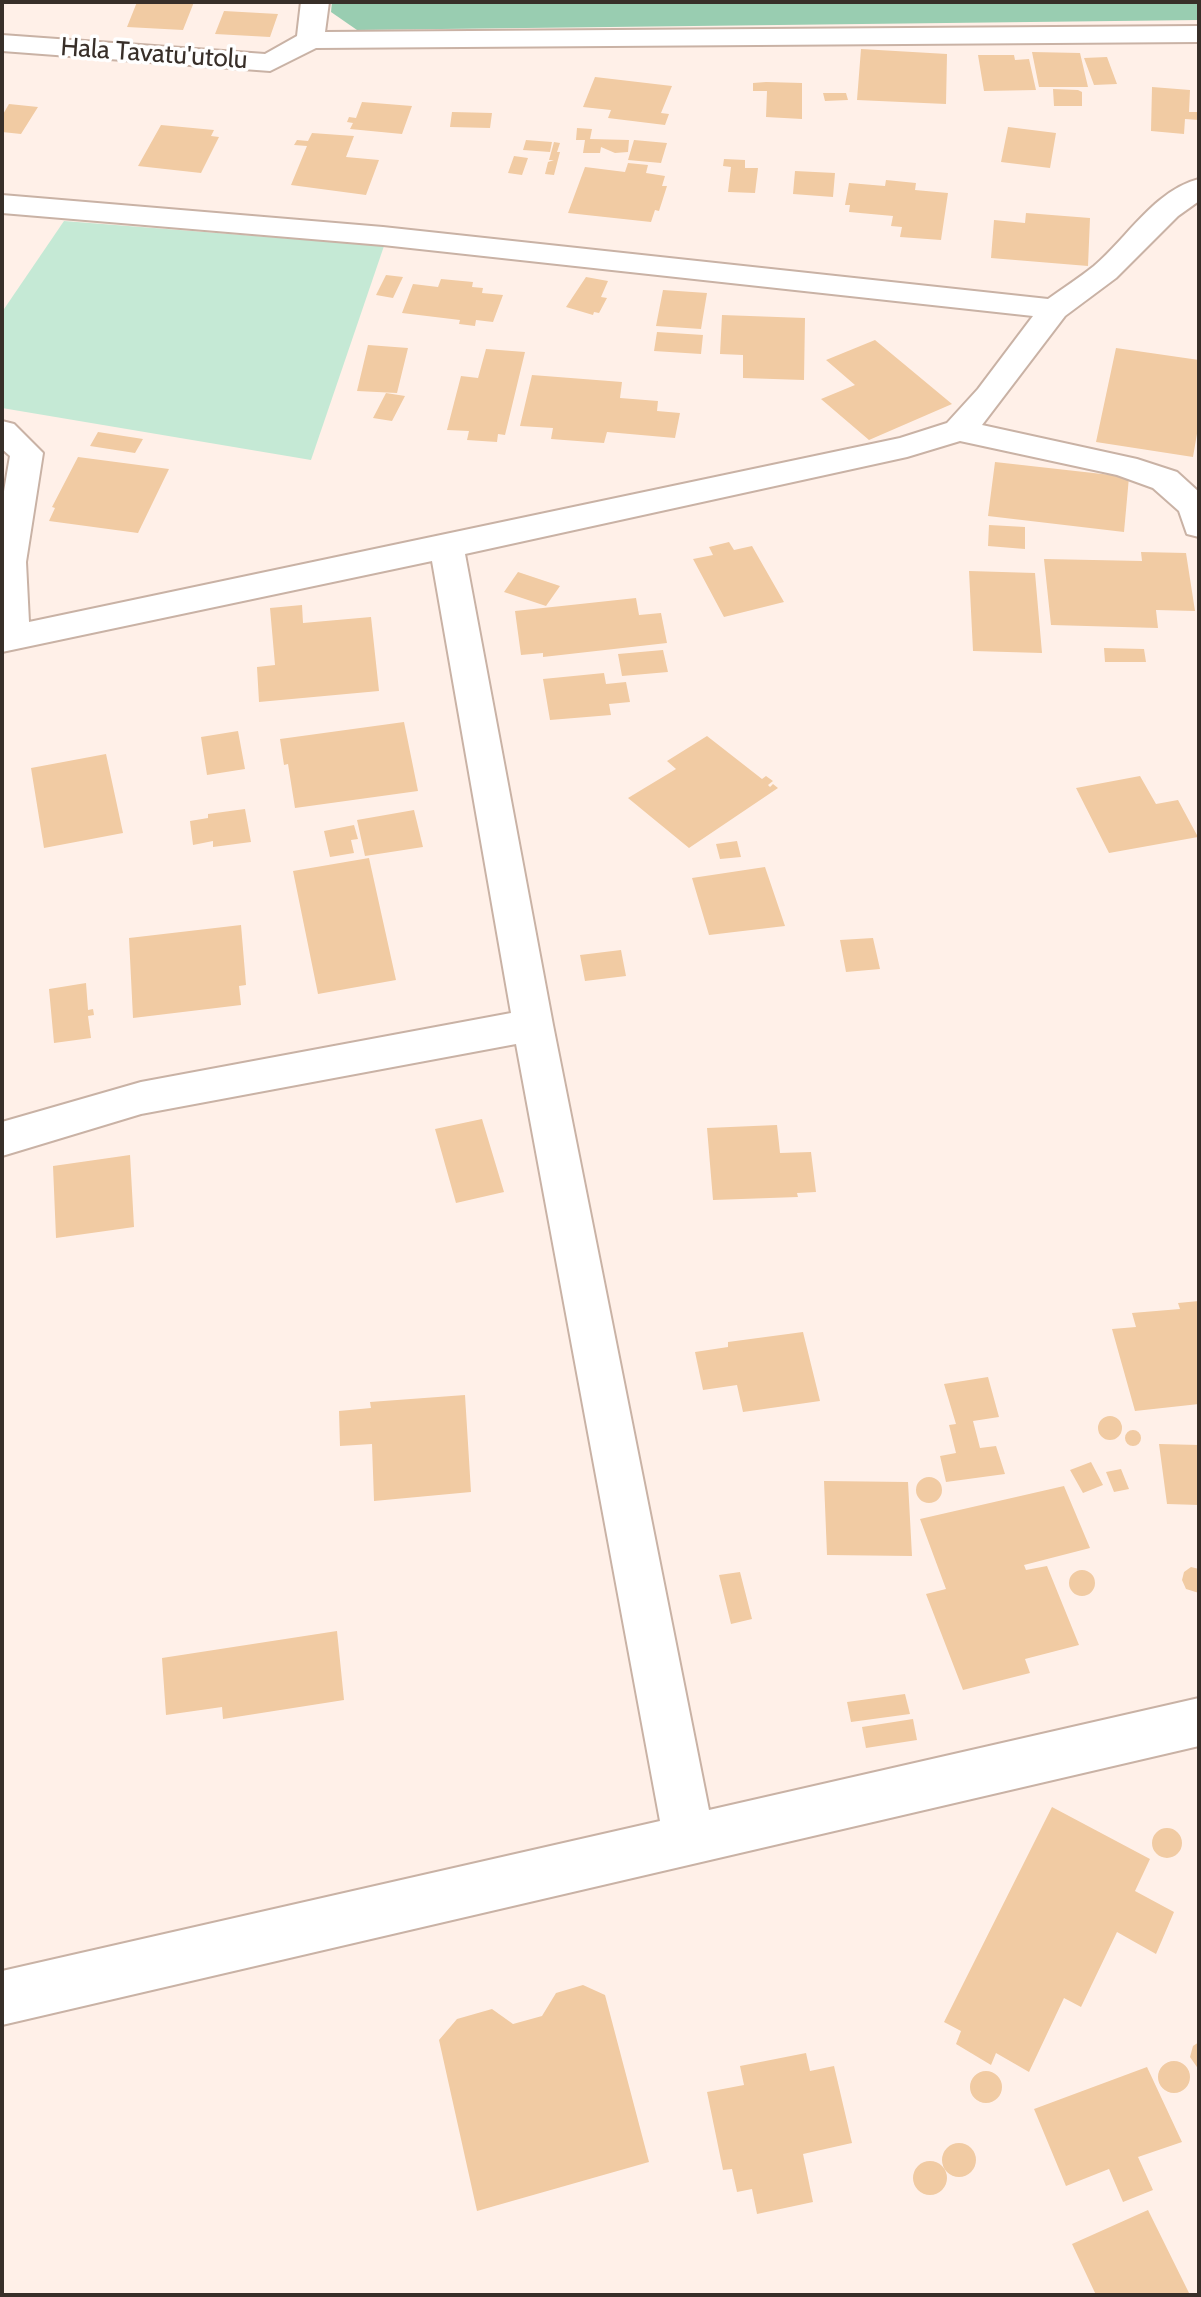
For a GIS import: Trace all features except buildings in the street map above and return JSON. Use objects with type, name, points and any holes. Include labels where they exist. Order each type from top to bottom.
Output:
[{"type":"street","points":[[315,2],[310,40],[1199,34]]},
{"type":"street","name":"Hala Tavatu'utolu","points":[[2,43],[270,63],[310,40]]},
{"type":"street","points":[[959,430],[989,396],[1054,309],[1105,272],[1167,210],[1198,190]]},
{"type":"street","points":[[2,204],[383,236],[1054,309]]},
{"type":"street","points":[[2,431],[27,453],[9,562],[7,639],[907,447],[959,430],[1125,466],[1165,480],[1195,507],[1199,526]]},
{"type":"street","points":[[447,547],[533,1025],[689,1839]]},
{"type":"street","points":[[2,1139],[141,1098],[533,1025]]},
{"type":"street","points":[[2,1998],[1199,1722]]},
{"type":"green space","points":[[332,2],[1199,2],[1199,20],[357,30],[331,12]]},
{"type":"green space","points":[[64,221],[384,246],[311,460],[2,408],[2,312]]}]
